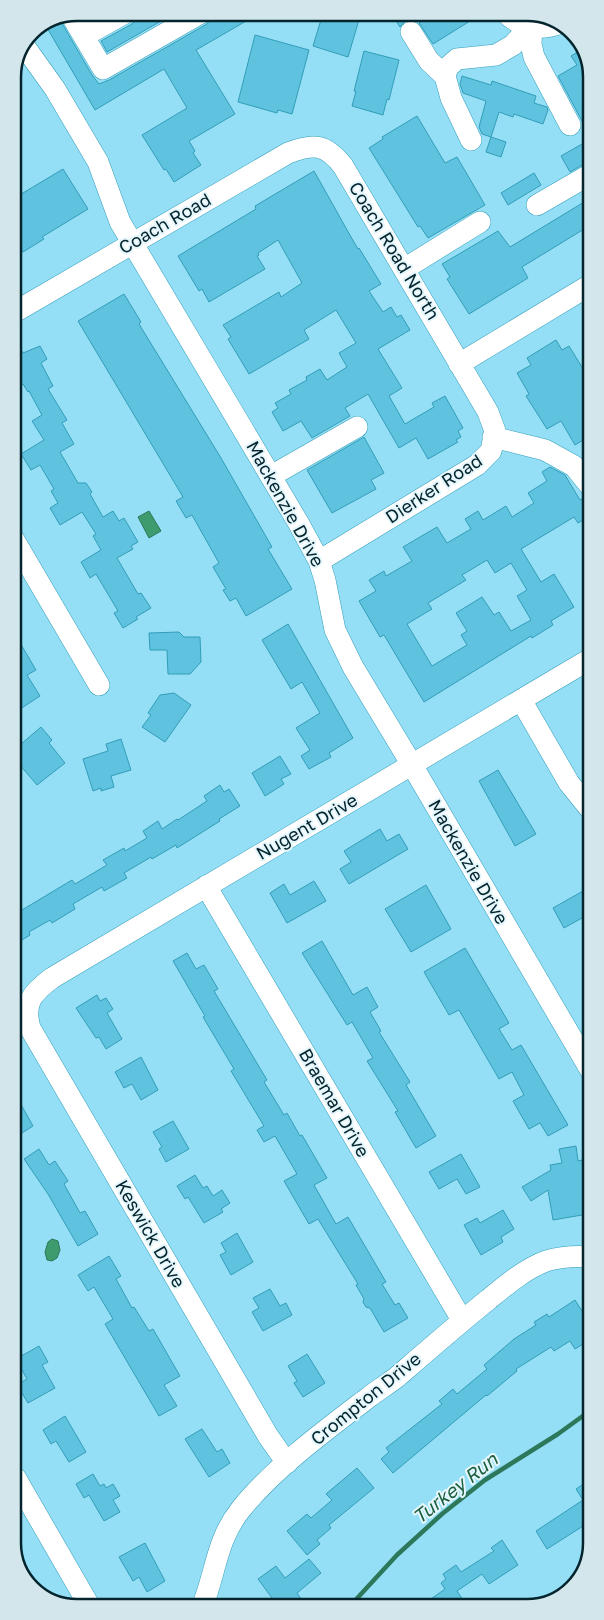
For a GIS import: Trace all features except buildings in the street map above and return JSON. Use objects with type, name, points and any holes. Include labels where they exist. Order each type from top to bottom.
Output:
[{"type":"street","points":[[75,21],[103,69],[186,21]]},
{"type":"street","points":[[84,36],[110,21]]},
{"type":"street","points":[[516,21],[530,27],[550,27]]},
{"type":"street","points":[[445,76],[448,67],[458,59],[496,55],[513,45],[530,27]]},
{"type":"street","points":[[530,27],[534,58],[570,125]]},
{"type":"street","points":[[411,32],[429,60],[445,76],[451,98],[471,140]]},
{"type":"street","name":"Mackenzie Drive","points":[[28,51],[55,89],[98,162],[120,222],[319,561],[325,580],[335,630],[353,667],[583,1057]]},
{"type":"street","name":"Coach Road","points":[[21,308],[288,153],[304,147],[320,147]]},
{"type":"street","name":"Coach Road North","points":[[320,147],[334,154],[343,166],[460,364]]},
{"type":"street","points":[[537,205],[583,178]]},
{"type":"street","points":[[404,269],[480,222]]},
{"type":"street","points":[[460,364],[583,289]]},
{"type":"street","name":"Dierker Road","points":[[319,561],[477,465],[491,450],[495,431],[488,412],[460,364]]},
{"type":"street","points":[[270,476],[357,427]]},
{"type":"street","points":[[494,437],[545,450],[574,466],[583,477]]},
{"type":"street","points":[[21,552],[100,685]]},
{"type":"street","name":"Nugent Drive","points":[[29,1002],[39,988],[52,978],[583,663]]},
{"type":"street","points":[[521,700],[569,783],[583,800]]},
{"type":"street","name":"Braemar Drive","points":[[206,886],[462,1320]]},
{"type":"street","name":"Keswick Drive","points":[[29,1002],[27,1015],[30,1028],[268,1436],[287,1463]]},
{"type":"street","name":"Crompton Drive","points":[[205,1599],[218,1552],[240,1510],[287,1463],[510,1282],[546,1261],[583,1257]]},
{"type":"street","points":[[21,1487],[85,1599]]},
{"type":"shaded area","points":[[149,511],[161,531],[149,538],[138,517]]},
{"type":"shaded area","points":[[52,1239],[58,1241],[60,1250],[57,1258],[52,1261],[47,1260],[45,1252],[48,1242]]},
{"type":"waterway","name":"Turkey Run","points":[[356,1599],[397,1555],[442,1514],[485,1480],[558,1434],[583,1416]]}]
